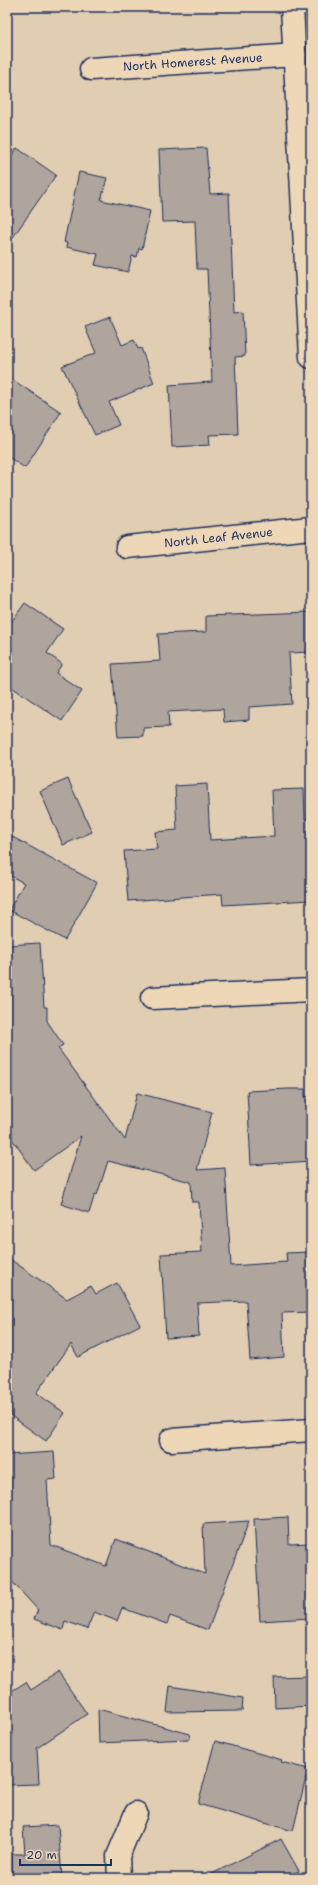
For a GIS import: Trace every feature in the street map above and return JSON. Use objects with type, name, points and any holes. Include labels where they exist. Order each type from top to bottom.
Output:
[{"type":"street","points":[[292,7],[311,357]]},
{"type":"street","name":"North Homerest Avenue","points":[[91,69],[294,55]]},
{"type":"street","name":"North Leaf Avenue","points":[[127,547],[311,528]]},
{"type":"street","points":[[152,998],[311,990]]},
{"type":"street","points":[[171,1440],[311,1430]]},
{"type":"street","points":[[119,1878],[118,1856],[136,1813]]},
{"type":"building","points":[[17,148],[56,175],[7,246],[7,163]]},
{"type":"building","points":[[206,148],[210,194],[229,193],[234,312],[243,311],[245,356],[235,357],[238,434],[209,435],[210,445],[172,447],[169,385],[212,382],[207,269],[197,269],[195,221],[162,222],[159,150]]},
{"type":"building","points":[[79,172],[107,178],[101,200],[150,211],[142,249],[139,248],[137,257],[132,256],[128,272],[95,265],[98,254],[66,247],[67,243],[64,242]]},
{"type":"building","points":[[110,317],[122,345],[134,340],[138,349],[141,348],[154,383],[109,402],[119,425],[95,435],[62,366],[96,353],[85,327]]},
{"type":"building","points":[[7,376],[61,412],[25,468],[7,456]]},
{"type":"building","points":[[25,603],[63,629],[47,653],[62,664],[56,673],[82,691],[62,721],[7,684],[7,628]]},
{"type":"building","points":[[311,612],[311,652],[289,653],[292,704],[249,707],[249,720],[224,722],[223,709],[168,712],[169,727],[143,728],[143,736],[118,737],[112,664],[160,661],[158,634],[206,632],[206,616]]},
{"type":"building","points":[[68,779],[92,832],[63,845],[40,791]]},
{"type":"building","points":[[207,784],[210,840],[274,836],[272,790],[304,789],[305,819],[311,819],[311,900],[223,905],[222,894],[128,901],[124,851],[157,849],[155,832],[177,830],[175,786]]},
{"type":"building","points":[[7,834],[97,883],[65,940],[9,910],[24,883],[7,874]]},
{"type":"building","points":[[40,943],[44,1007],[47,1007],[47,1021],[63,1045],[58,1048],[125,1140],[137,1093],[212,1112],[197,1170],[225,1168],[231,1266],[287,1262],[286,1253],[311,1252],[311,1312],[282,1313],[284,1357],[250,1360],[246,1301],[197,1303],[199,1336],[166,1338],[161,1254],[202,1252],[199,1202],[192,1202],[191,1182],[108,1161],[97,1195],[95,1194],[89,1213],[61,1204],[81,1136],[34,1170],[7,1132],[7,945]]},
{"type":"building","points":[[305,1089],[305,1097],[311,1096],[311,1161],[251,1165],[247,1091]]},
{"type":"building","points":[[7,1257],[67,1299],[91,1286],[96,1294],[117,1283],[140,1325],[78,1357],[71,1344],[36,1393],[65,1413],[46,1441],[7,1413]]},
{"type":"building","points":[[54,1452],[56,1479],[47,1480],[51,1545],[106,1566],[116,1539],[205,1574],[203,1524],[249,1521],[208,1630],[170,1616],[167,1624],[122,1608],[117,1621],[94,1612],[87,1629],[65,1621],[63,1630],[34,1619],[38,1610],[7,1576],[7,1455]]},
{"type":"building","points":[[288,1517],[289,1544],[311,1543],[311,1618],[260,1621],[254,1519]]},
{"type":"building","points":[[58,1672],[87,1714],[37,1748],[39,1784],[7,1785],[7,1694],[26,1682],[31,1690]]},
{"type":"building","points":[[311,1676],[311,1706],[275,1708],[274,1677]]},
{"type":"building","points":[[170,1686],[243,1698],[242,1711],[167,1712]]},
{"type":"building","points":[[98,1709],[190,1734],[189,1739],[99,1743]]},
{"type":"building","points":[[215,1741],[308,1769],[293,1831],[198,1804]]},
{"type":"building","points":[[58,1825],[62,1878],[12,1878],[12,1854],[25,1854],[23,1827]]},
{"type":"building","points":[[281,1839],[299,1871],[285,1878],[204,1878]]}]
